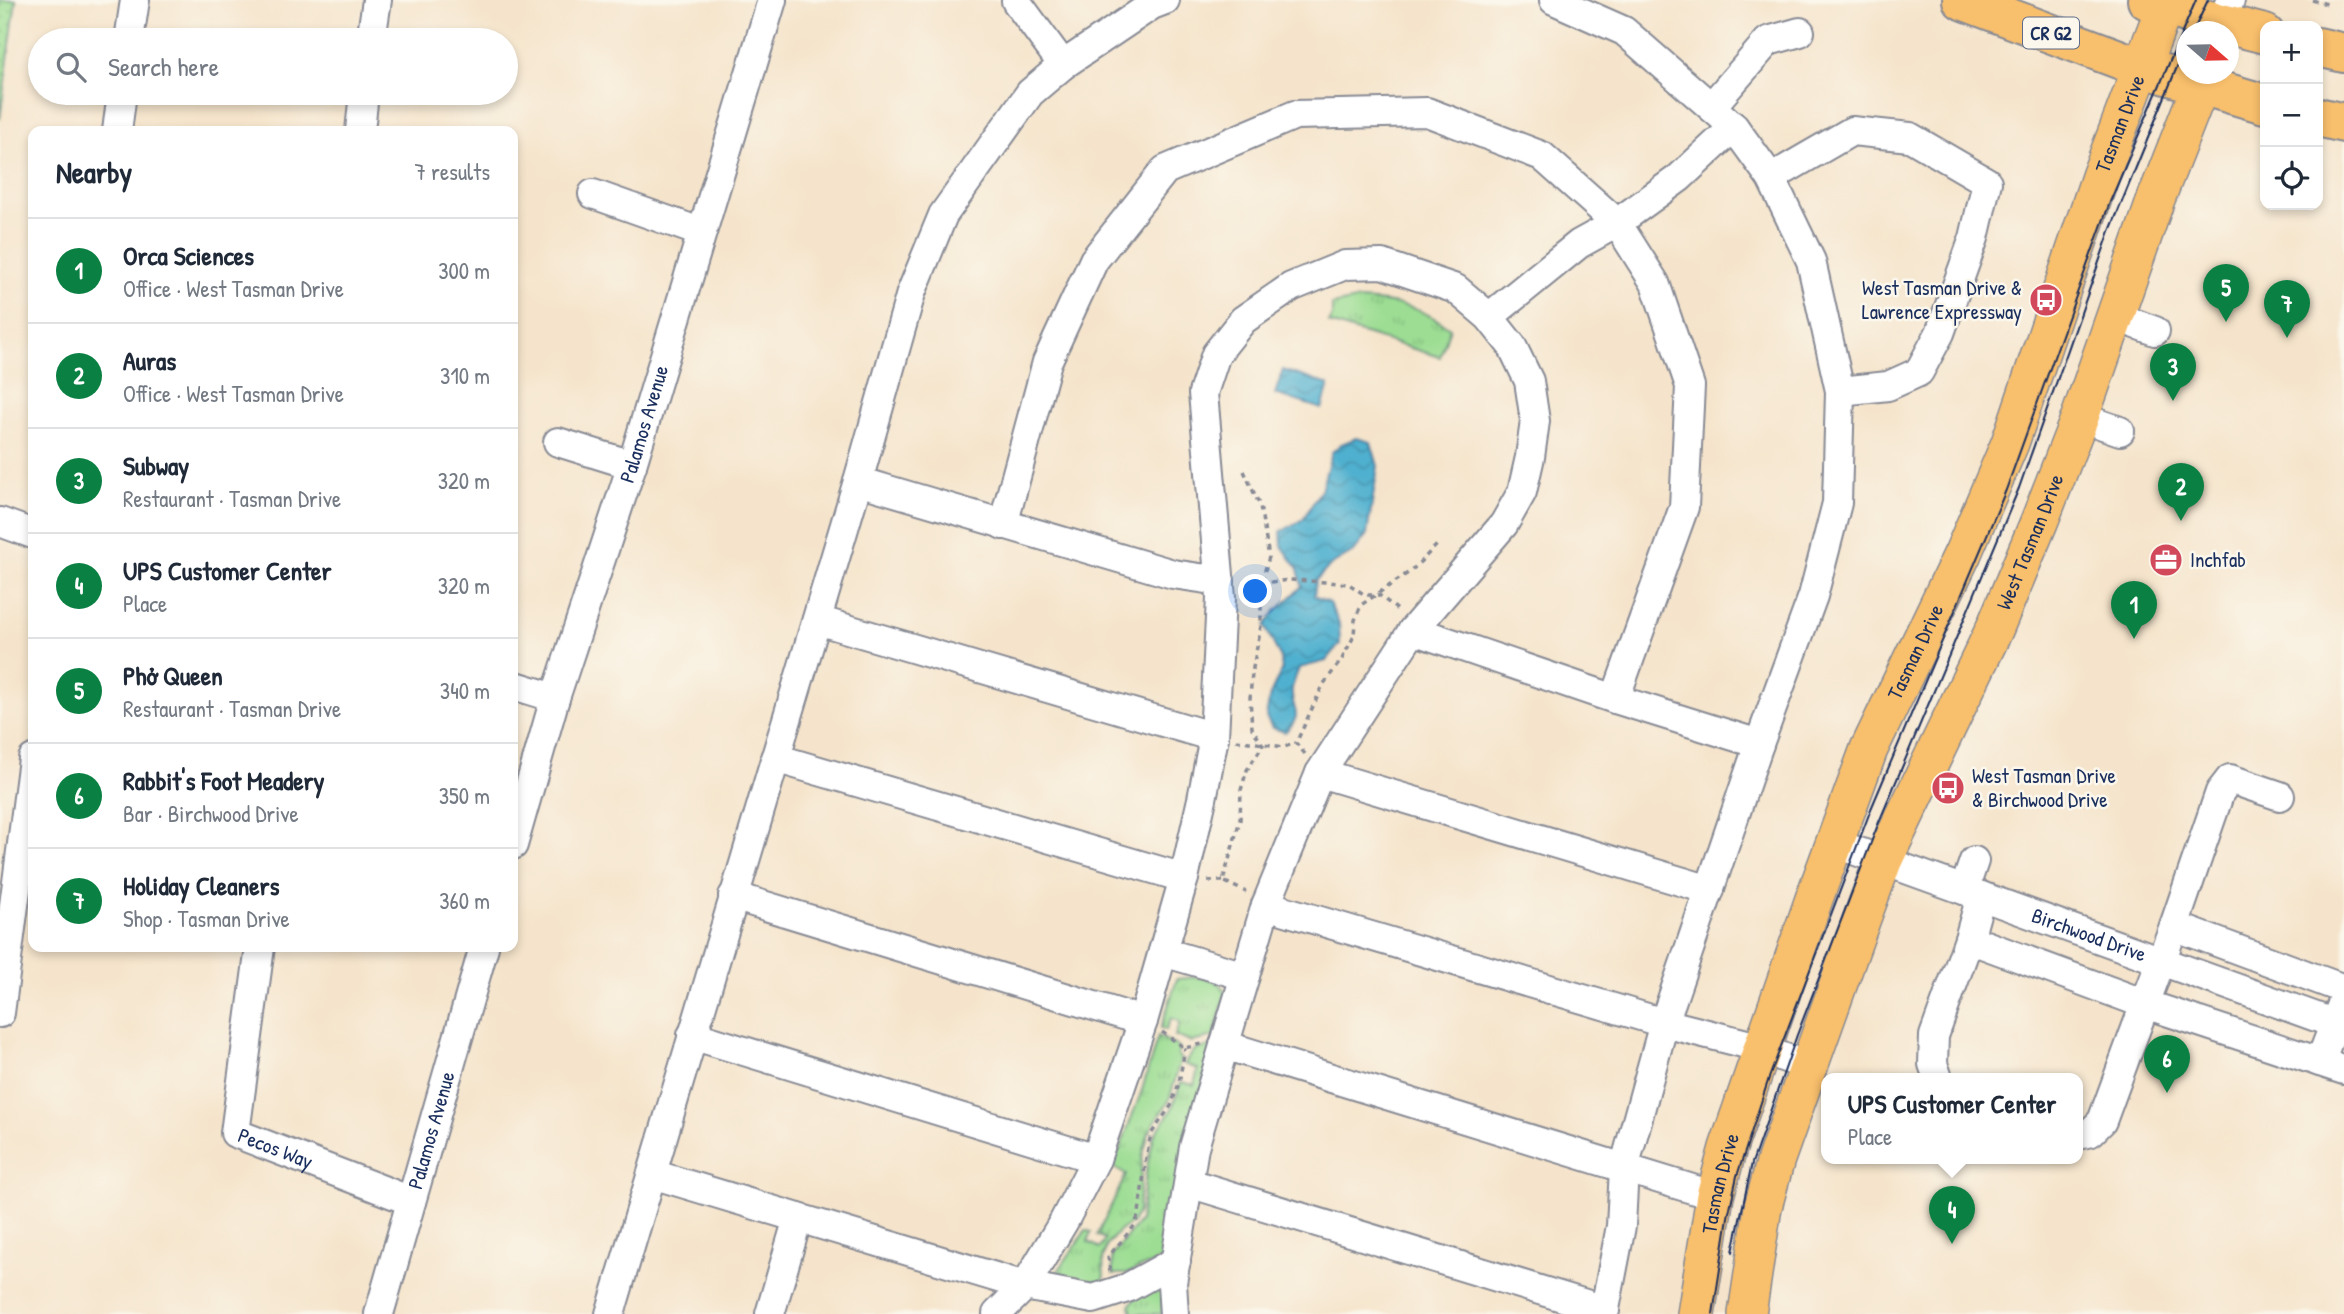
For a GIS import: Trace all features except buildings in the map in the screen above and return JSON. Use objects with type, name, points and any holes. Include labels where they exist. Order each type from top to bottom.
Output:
[{"type":"highway","name":"CR G2","points":[[1962,0],[2140,66],[2176,74]]},
{"type":"highway","points":[[2160,2],[2224,18],[2260,32]]},
{"type":"highway","points":[[2323,48],[2344,54]]},
{"type":"highway","name":"CR G2","points":[[2213,84],[2260,102]]},
{"type":"highway","points":[[2323,118],[2344,123]]},
{"type":"main road","name":"Tasman Drive","points":[[1696,1314],[1715,1196],[1739,1113],[1834,843],[1869,748],[1964,553],[2002,464],[2160,2]]},
{"type":"main road","points":[[2080,417],[2156,199],[2201,84]]},
{"type":"main road","name":"West Tasman Drive","points":[[1883,861],[1994,630],[2080,417]]},
{"type":"main road","points":[[1747,1314],[1763,1207],[1776,1159],[1883,861]]},
{"type":"street","points":[[132,28],[135,0]]},
{"type":"street","points":[[373,28],[377,0]]},
{"type":"street","name":"Palamos Avenue","points":[[518,828],[555,698],[632,465],[772,0]]},
{"type":"street","points":[[1189,1183],[1605,1312],[1620,1226],[1624,1168],[1664,1023],[1759,744],[1814,596],[1837,503],[1840,391],[1811,261],[1772,178],[1734,127],[1624,31],[1554,0]]},
{"type":"street","points":[[1016,1],[1063,65]]},
{"type":"street","points":[[610,1314],[858,481],[911,293],[943,215],[1031,93],[1063,65],[1155,2]]},
{"type":"street","points":[[1711,107],[1768,41],[1800,32]]},
{"type":"street","points":[[118,126],[120,105]]},
{"type":"street","points":[[361,126],[363,105]]},
{"type":"street","points":[[1003,525],[1047,362],[1094,260],[1165,170],[1295,114],[1427,113],[1542,156],[1617,223],[1656,283],[1690,386],[1684,507],[1615,699]]},
{"type":"street","points":[[1489,317],[1579,244],[1617,223],[1679,178],[1734,127]]},
{"type":"street","points":[[1772,178],[1853,131],[1910,137],[1987,182],[1974,238],[1940,333],[1919,372],[1888,386],[1840,391]]},
{"type":"street","points":[[593,194],[700,232]]},
{"type":"street","points":[[997,1314],[1025,1286],[1064,1221],[1096,1159],[1143,1021],[1184,878],[1214,737],[1220,590],[1203,393],[1216,354],[1243,320],[1291,286],[1345,265],[1382,264],[1456,289],[1489,317],[1512,346],[1530,381],[1535,421],[1525,480],[1522,492],[1504,524],[1415,628],[1323,768],[1266,903],[1194,1147],[1172,1283],[1174,1314]]},
{"type":"street","points":[[2114,316],[2155,331]]},
{"type":"street","points":[[2080,417],[2120,431]]},
{"type":"street","points":[[558,442],[632,465]]},
{"type":"street","points":[[858,481],[1220,590]]},
{"type":"street","points":[[0,522],[28,532]]},
{"type":"street","points":[[817,620],[1214,737]]},
{"type":"street","points":[[1415,628],[1615,699],[1759,744]]},
{"type":"street","points":[[518,687],[555,698]]},
{"type":"street","points":[[775,758],[1184,878]]},
{"type":"street","points":[[1323,768],[1710,890]]},
{"type":"street","points":[[2083,1134],[2091,1132],[2102,1121],[2220,792],[2230,779],[2280,796]]},
{"type":"street","points":[[0,1013],[28,798]]},
{"type":"street","name":"Birchwood Drive","points":[[1834,843],[2161,961],[2341,1017]]},
{"type":"street","points":[[1936,1073],[1933,1064],[1934,1036],[1969,939],[1974,861]]},
{"type":"street","points":[[733,896],[1143,1021]]},
{"type":"street","points":[[1266,903],[1664,1023],[1762,1049],[1808,1066]]},
{"type":"street","points":[[2174,926],[2344,989]]},
{"type":"street","points":[[1969,939],[2145,1004],[2332,1066],[2341,1017]]},
{"type":"street","points":[[1163,951],[1245,976]]},
{"type":"street","name":"Pecos Way","points":[[259,952],[235,1133],[411,1201]]},
{"type":"street","name":"Palamos Avenue","points":[[379,1314],[483,952]]},
{"type":"street","points":[[692,1035],[1096,1159]]},
{"type":"street","points":[[1224,1045],[1715,1196]]},
{"type":"street","points":[[652,1174],[1025,1286],[1093,1299],[1127,1288],[1176,1261]]},
{"type":"street","points":[[770,1314],[798,1218]]},
{"type":"path","points":[[2312,0],[2331,5]]},
{"type":"path","points":[[1244,471],[1260,506],[1269,557],[1261,583],[1261,626],[1250,698],[1252,728],[1263,745]]},
{"type":"path","points":[[1214,737],[1284,747],[1296,743],[1323,685],[1342,659],[1354,636],[1355,620],[1361,605],[1411,571],[1440,542]]},
{"type":"path","points":[[1220,590],[1238,597],[1261,583],[1290,580],[1349,584],[1365,595],[1379,595],[1415,628]]},
{"type":"path","points":[[1296,743],[1303,753],[1323,768]]},
{"type":"path","points":[[1263,745],[1247,770],[1241,790],[1240,820],[1223,881],[1266,903]]},
{"type":"path","points":[[1143,1021],[1185,1048],[1213,1042],[1224,1045]]},
{"type":"path","points":[[1112,1293],[1108,1257],[1135,1225],[1151,1134],[1171,1106],[1179,1083],[1185,1048]]},
{"type":"green space","points":[[0,0],[16,0],[0,119]]},
{"type":"green space","points":[[1356,300],[1406,306],[1428,314],[1450,328],[1440,357],[1329,323],[1332,305]]},
{"type":"green space","points":[[1196,977],[1214,980],[1226,992],[1214,1037],[1191,1042],[1175,1036],[1180,1022],[1171,1018],[1166,1030],[1161,1028],[1177,979]]},
{"type":"green space","points":[[1158,1036],[1180,1048],[1178,1055],[1181,1058],[1169,1101],[1148,1135],[1142,1158],[1138,1212],[1132,1223],[1119,1231],[1106,1246],[1103,1259],[1104,1281],[1072,1281],[1056,1274],[1086,1230],[1091,1232],[1088,1242],[1100,1248],[1105,1239],[1097,1235],[1126,1175],[1113,1167],[1142,1090]]},
{"type":"green space","points":[[1211,1046],[1165,1258],[1126,1274],[1113,1274],[1112,1255],[1140,1221],[1154,1136],[1172,1109],[1181,1082],[1194,1085],[1198,1069],[1184,1064],[1195,1050]]},
{"type":"green space","points":[[1162,1277],[1162,1314],[1132,1314],[1130,1305],[1142,1290]]},
{"type":"water","points":[[1283,370],[1329,385],[1322,409],[1275,394]]},
{"type":"water","points":[[1356,438],[1371,442],[1378,466],[1367,534],[1355,551],[1330,566],[1316,580],[1314,596],[1329,603],[1339,623],[1340,644],[1326,661],[1299,668],[1292,690],[1296,716],[1285,732],[1272,728],[1266,717],[1270,695],[1282,669],[1280,657],[1265,626],[1302,586],[1298,569],[1282,546],[1281,532],[1303,519],[1321,490],[1332,452],[1341,444]]},
{"type":"tram line","points":[[1713,1314],[1737,1176],[1769,1078],[1871,809],[2006,490],[2110,202],[2196,0]]},
{"type":"tram line","points":[[2198,21],[2208,0]]},
{"type":"tram line","points":[[1733,1252],[1752,1163],[1797,1035],[1877,827],[2019,488],[2110,231],[2176,69]]},
{"type":"place","name":"West Tasman Drive & Lawrence Expressway","points":[[2046,300]]},
{"type":"place","name":"Phở Queen","points":[[2226,322]]},
{"type":"place","name":"Holiday Cleaners","points":[[2287,338]]},
{"type":"place","name":"Subway","points":[[2173,401]]},
{"type":"place","name":"Auras","points":[[2181,521]]},
{"type":"place","name":"Inchfab","points":[[2166,560]]},
{"type":"place","name":"Orca Sciences","points":[[2134,639]]},
{"type":"place","name":"West Tasman Drive & Birchwood Drive","points":[[1948,788]]},
{"type":"place","name":"Rabbit's Foot Meadery","points":[[2167,1093]]},
{"type":"place","name":"UPS Customer Center","points":[[1952,1244]]}]
